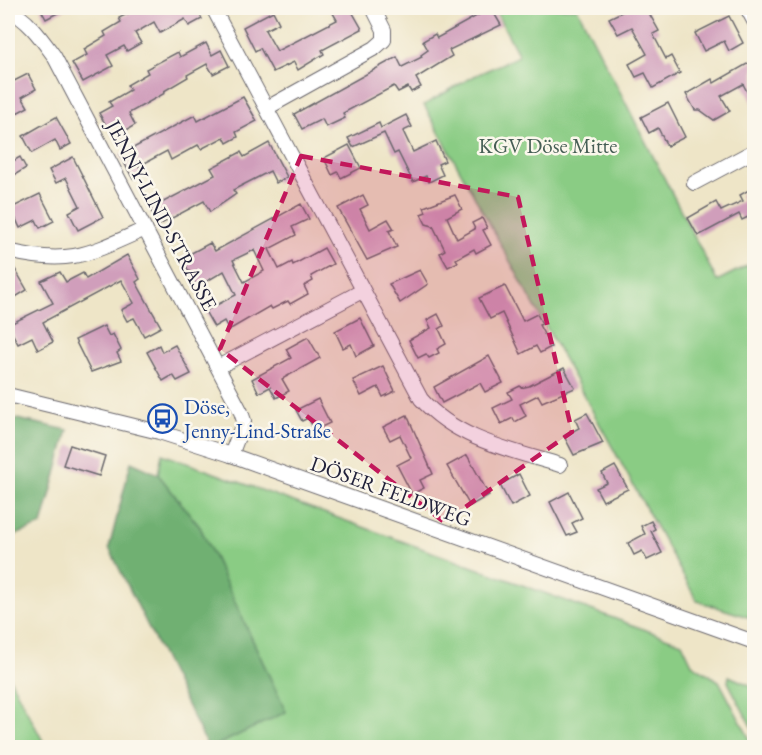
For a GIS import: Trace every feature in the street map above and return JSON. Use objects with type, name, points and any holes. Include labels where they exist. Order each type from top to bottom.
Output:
[{"type":"street","points":[[213,8],[421,399],[436,417],[468,435],[560,465]]},
{"type":"street","points":[[267,108],[375,48],[384,40],[384,30],[373,8]]},
{"type":"street","points":[[747,8],[754,21]]},
{"type":"street","name":"JENNY-LIND-STRASSE","points":[[15,10],[35,30],[54,56],[218,367],[244,421],[231,455]]},
{"type":"street","points":[[694,183],[754,151]]},
{"type":"street","points":[[8,251],[42,258],[73,258],[88,255],[145,229]]},
{"type":"street","points":[[218,367],[363,291]]},
{"type":"street","name":"DÖSER FELDWEG","points":[[8,395],[159,432],[231,455],[754,642]]},
{"type":"highlighted area","points":[[301,156],[518,197],[572,432],[444,522],[220,349]]},
{"type":"green space","name":"KGV Döse Mitte","points":[[494,8],[577,8],[717,281],[754,262],[754,619],[697,601],[424,105],[472,77],[519,56]]},
{"type":"green space","points":[[8,417],[68,430],[42,525],[8,538]]},
{"type":"green space","points":[[162,454],[682,643],[692,664],[719,681],[754,747],[213,747],[285,712],[158,474]]},
{"type":"green space","points":[[131,462],[158,474],[200,527],[286,712],[213,747],[208,747],[109,548]]},
{"type":"green space","points":[[8,675],[46,747],[8,747]]},
{"type":"green space","points":[[729,676],[754,687],[754,732],[728,682]]},
{"type":"building","points":[[40,8],[67,8],[46,19]]},
{"type":"building","points":[[139,8],[196,8],[202,19],[189,26],[185,19],[160,33],[154,22],[135,33],[141,43],[127,51],[124,46],[107,55],[113,66],[83,82],[72,63],[87,55],[84,49],[106,36],[104,32],[121,22],[119,18]]},
{"type":"building","points":[[330,8],[350,8],[362,29],[322,50],[324,54],[298,70],[294,62],[273,72],[260,48],[255,51],[243,27],[273,11],[279,23],[265,30],[277,51],[337,20]]},
{"type":"building","points":[[491,8],[501,25],[449,50],[452,56],[416,78],[421,87],[411,92],[408,87],[398,92],[394,86],[343,113],[345,118],[326,127],[322,119],[302,129],[294,114],[397,57],[402,67],[422,57],[421,55],[428,50],[423,41],[435,34],[437,38]]},
{"type":"building","points":[[630,8],[646,8],[659,31],[653,34],[666,59],[671,56],[680,73],[653,88],[645,73],[636,77],[629,64],[647,54],[632,27],[618,34],[609,18]]},
{"type":"building","points":[[729,16],[743,43],[729,51],[724,41],[704,51],[695,33]]},
{"type":"building","points":[[206,43],[212,55],[221,50],[229,66],[213,74],[207,64],[187,75],[188,77],[164,91],[165,93],[129,113],[135,125],[125,131],[119,120],[107,127],[99,113],[112,106],[109,102],[130,90],[127,85],[148,73],[146,69],[178,52],[180,57]]},
{"type":"building","points":[[754,60],[754,105],[743,84],[721,96],[730,111],[714,120],[700,110],[695,110],[686,94],[712,79],[714,83]]},
{"type":"building","points":[[28,74],[36,89],[22,97],[28,107],[15,114],[8,100],[8,84]]},
{"type":"building","points":[[243,97],[257,121],[236,132],[238,137],[227,143],[224,137],[201,149],[198,145],[171,160],[167,151],[139,166],[143,173],[133,179],[120,155],[195,115],[198,121]]},
{"type":"building","points":[[668,103],[685,137],[667,146],[658,128],[649,133],[641,117]]},
{"type":"building","points":[[406,115],[412,127],[403,131],[413,152],[436,141],[445,161],[438,164],[443,175],[429,182],[426,176],[413,182],[398,152],[394,154],[384,133],[353,147],[348,138],[379,123],[381,128]]},
{"type":"building","points":[[56,117],[71,144],[60,150],[55,140],[32,153],[23,136]]},
{"type":"building","points":[[269,143],[287,177],[276,183],[270,171],[233,190],[236,194],[210,212],[204,201],[159,225],[150,209],[215,175],[211,168],[241,152],[244,157]]},
{"type":"building","points":[[349,145],[361,168],[341,178],[338,172],[332,175],[324,158]]},
{"type":"building","points":[[20,157],[26,168],[8,179],[8,164]]},
{"type":"building","points":[[73,157],[103,217],[78,230],[69,212],[80,206],[66,178],[56,183],[49,170]]},
{"type":"building","points":[[754,187],[754,214],[742,220],[739,214],[698,236],[688,218],[716,202],[721,211],[743,201],[740,195]]},
{"type":"building","points":[[40,194],[54,221],[40,228],[36,220],[20,228],[11,208]]},
{"type":"building","points":[[363,195],[368,205],[360,209],[370,229],[388,219],[394,229],[389,231],[397,247],[367,260],[338,208]]},
{"type":"building","points":[[455,195],[462,209],[447,217],[457,239],[475,229],[472,223],[482,218],[487,228],[483,230],[491,245],[476,253],[474,249],[456,259],[458,262],[448,267],[440,253],[445,250],[433,226],[426,224],[421,214],[426,212],[424,207]]},
{"type":"building","points":[[301,204],[309,219],[292,227],[296,235],[269,249],[279,269],[292,262],[293,265],[324,248],[333,264],[311,276],[313,281],[304,286],[308,294],[290,304],[288,301],[272,309],[270,306],[229,330],[224,321],[214,327],[205,311],[236,295],[224,271],[197,287],[182,258],[210,243],[215,251]],"holes":[[[254,250],[264,271],[244,282],[233,260]]]},
{"type":"building","points":[[127,255],[140,279],[136,282],[161,327],[144,336],[134,318],[127,321],[121,310],[134,303],[121,280],[43,322],[53,342],[38,350],[32,337],[18,344],[8,325],[53,303],[41,281],[60,272],[66,282],[83,273],[86,279]]},
{"type":"building","points":[[15,269],[27,290],[14,298],[8,287],[8,273]]},
{"type":"building","points":[[420,270],[428,284],[400,303],[389,284]]},
{"type":"building","points":[[505,286],[523,321],[537,314],[542,324],[539,325],[551,347],[540,353],[536,346],[521,354],[502,313],[490,319],[479,298]]},
{"type":"building","points":[[438,314],[444,326],[439,329],[446,344],[437,349],[439,353],[429,358],[426,354],[418,358],[409,340],[431,328],[427,320]]},
{"type":"building","points":[[360,318],[374,346],[356,356],[351,344],[343,348],[335,331]]},
{"type":"building","points":[[104,326],[109,336],[113,334],[121,350],[117,353],[121,361],[91,372],[75,340]]},
{"type":"building","points":[[308,337],[320,358],[282,379],[289,391],[276,398],[270,387],[259,393],[252,379],[291,358],[286,349]]},
{"type":"building","points":[[159,345],[162,352],[175,345],[191,374],[177,381],[173,375],[163,381],[147,352]]},
{"type":"building","points":[[489,356],[503,383],[485,392],[480,383],[442,403],[434,387]]},
{"type":"building","points":[[383,366],[395,391],[383,397],[378,387],[361,396],[353,380]]},
{"type":"building","points":[[564,368],[575,388],[542,402],[538,395],[520,404],[526,416],[515,422],[513,418],[501,424],[493,408],[512,399],[508,392],[520,386],[521,388],[529,386]]},
{"type":"building","points":[[318,399],[330,423],[315,430],[308,418],[302,421],[296,410]]},
{"type":"building","points":[[587,413],[603,443],[574,455],[564,436],[579,428],[575,419]]},
{"type":"building","points":[[407,415],[433,474],[420,480],[424,488],[412,494],[397,465],[411,458],[400,435],[390,440],[383,427]]},
{"type":"building","points":[[70,445],[105,456],[99,476],[63,465]]},
{"type":"building","points":[[467,455],[489,495],[470,506],[447,466]]},
{"type":"building","points":[[615,466],[628,489],[603,501],[596,488],[607,483],[602,473]]},
{"type":"building","points":[[519,474],[530,496],[511,506],[500,485]]},
{"type":"building","points":[[569,492],[582,518],[572,523],[577,532],[567,536],[550,502]]},
{"type":"building","points":[[651,521],[655,529],[651,531],[662,553],[647,560],[642,551],[634,555],[628,543],[645,534],[641,526]]},
{"type":"place","name":"Döse, Jenny-Lind-Straße","points":[[163,418]]}]
